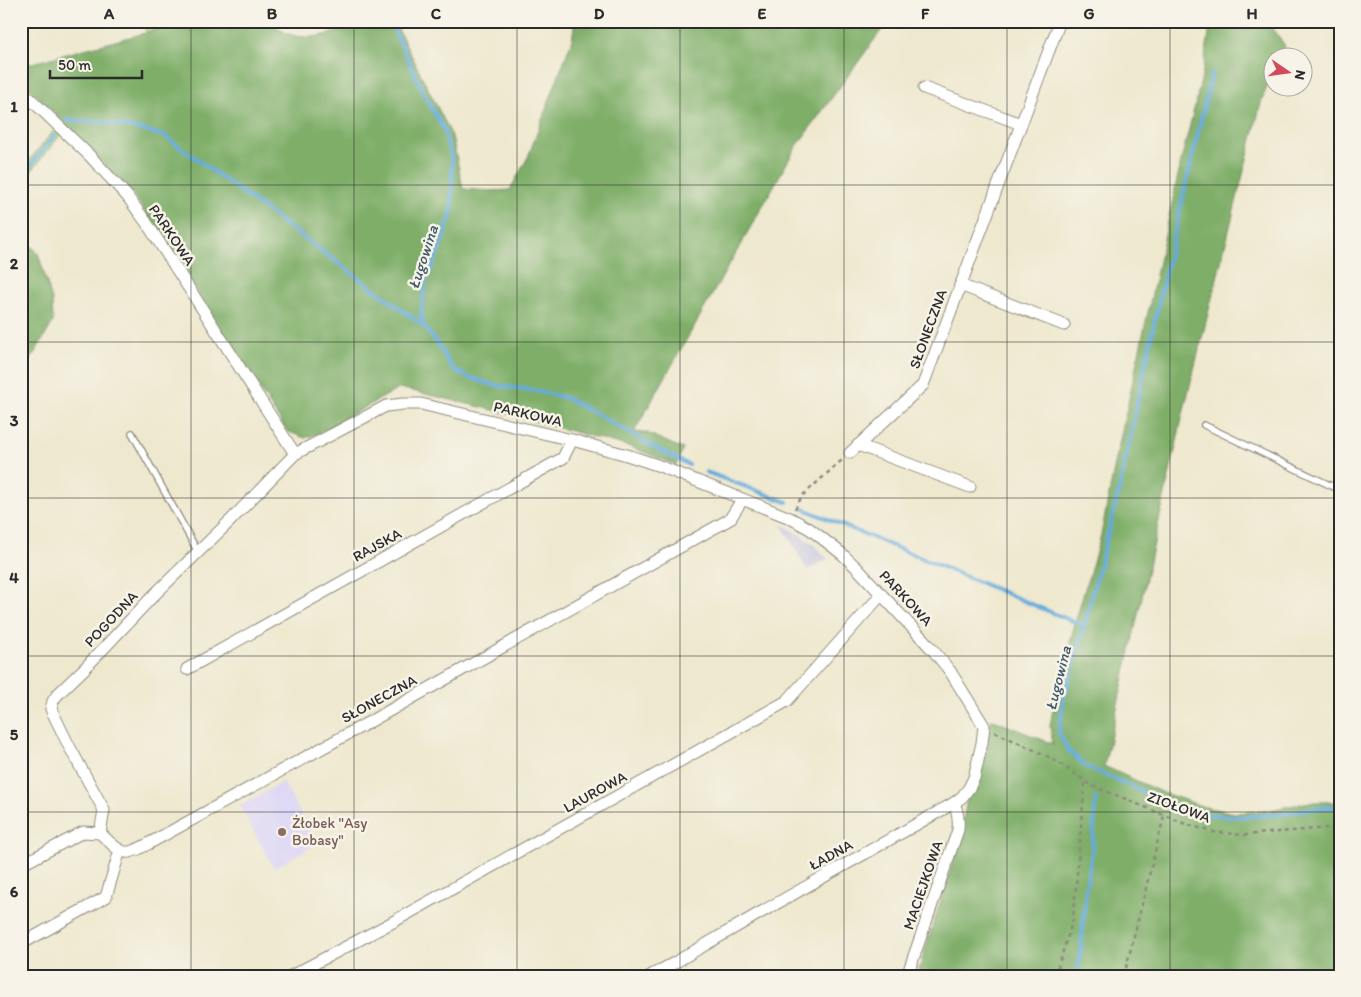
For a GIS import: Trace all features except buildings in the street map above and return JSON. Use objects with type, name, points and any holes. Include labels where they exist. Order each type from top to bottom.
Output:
[{"type":"street","name":"SŁONECZNA","points":[[850,453],[923,385],[1060,21]]},
{"type":"street","points":[[924,88],[1021,124]]},
{"type":"street","name":"PARKOWA","points":[[21,90],[90,156],[127,196],[146,222],[295,454],[386,406],[421,404],[627,455],[790,518],[841,553],[856,567],[932,649],[944,664],[984,726]]},
{"type":"street","name":"SŁONECZNA","points":[[960,285],[1064,325]]},
{"type":"street","name":"RAJSKA","points":[[187,669],[563,458],[572,440]]},
{"type":"street","points":[[858,445],[970,487]]},
{"type":"street","name":"POGODNA","points":[[100,832],[104,810],[51,709],[52,701],[153,596],[295,454]]},
{"type":"street","name":"SŁONECZNA","points":[[120,850],[131,852],[148,844],[398,706],[730,519],[742,500]]},
{"type":"street","name":"LAUROWA","points":[[291,976],[400,918],[787,701],[881,594]]},
{"type":"street","name":"ŁADNA","points":[[650,976],[954,803],[962,797],[974,778],[984,726]]},
{"type":"street","name":"MACIEJKOWA","points":[[907,976],[958,830],[959,820],[954,803]]},
{"type":"street","points":[[21,865],[83,832],[100,832],[120,850],[106,897],[21,944]]},
{"type":"lane","points":[[1204,425],[1340,490]]},
{"type":"lane","points":[[132,433],[198,552]]},
{"type":"path","points":[[790,518],[802,496],[850,453]]},
{"type":"path","points":[[984,726],[1044,755],[1085,781],[1073,920],[1055,976]]},
{"type":"path","name":"ZIOŁOWA","points":[[1085,781],[1092,786],[1164,816],[1213,832],[1244,835],[1340,826]]},
{"type":"path","points":[[1124,976],[1164,816]]},
{"type":"path","points":[[1334,976],[1340,960]]},
{"type":"shaded area","points":[[782,525],[814,545],[828,559],[807,570]]},
{"type":"shaded area","name":"Żłobek \"Asy Bobasy\"","points":[[283,782],[317,844],[274,868],[240,806]]},
{"type":"green space","points":[[138,21],[190,21],[148,33]]},
{"type":"green space","points":[[190,21],[272,21],[287,33],[305,37],[335,32],[357,21],[389,22],[398,29],[452,136],[463,189],[491,191],[510,190],[528,157],[572,40],[575,21],[888,21],[796,147],[634,432],[647,433],[683,449],[676,465],[631,447],[489,409],[400,388],[317,434],[305,438],[287,431],[133,194],[21,79],[21,66]]},
{"type":"green space","points":[[1211,21],[1268,21],[1285,46],[1284,48],[1264,48],[1264,94],[1185,405],[1104,766],[1161,792],[1205,807],[1234,813],[1265,811],[1310,802],[1340,802],[1340,976],[917,976],[959,842],[967,800],[987,751],[991,719],[1053,744],[1050,726],[1054,704],[1101,535],[1182,157],[1202,77]]},
{"type":"green space","points":[[56,128],[62,133],[21,184],[21,170]]},
{"type":"green space","points":[[21,235],[38,253],[52,300],[53,322],[21,376]]},
{"type":"waterway","name":"Ługowina","points":[[390,21],[426,98],[444,130],[452,160],[452,210],[443,240],[425,283],[421,314],[424,326],[452,368],[465,376],[493,385],[538,391],[566,398],[689,465]]},
{"type":"waterway","points":[[1212,73],[1162,287],[1118,495],[1063,701],[1059,733],[1068,750],[1087,767],[1192,813],[1240,817],[1281,814],[1340,806]]},
{"type":"waterway","points":[[66,120],[102,122],[165,136],[424,326]]},
{"type":"waterway","points":[[21,177],[55,135]]},
{"type":"waterway","name":"Ługowina","points":[[706,472],[787,502]]},
{"type":"waterway","name":"Ługowina","points":[[804,509],[1084,626]]},
{"type":"waterway","points":[[1076,976],[1081,950],[1086,888],[1092,853],[1096,798]]},
{"type":"place","name":"Żłobek \"Asy Bobasy\"","points":[[282,832]]}]
